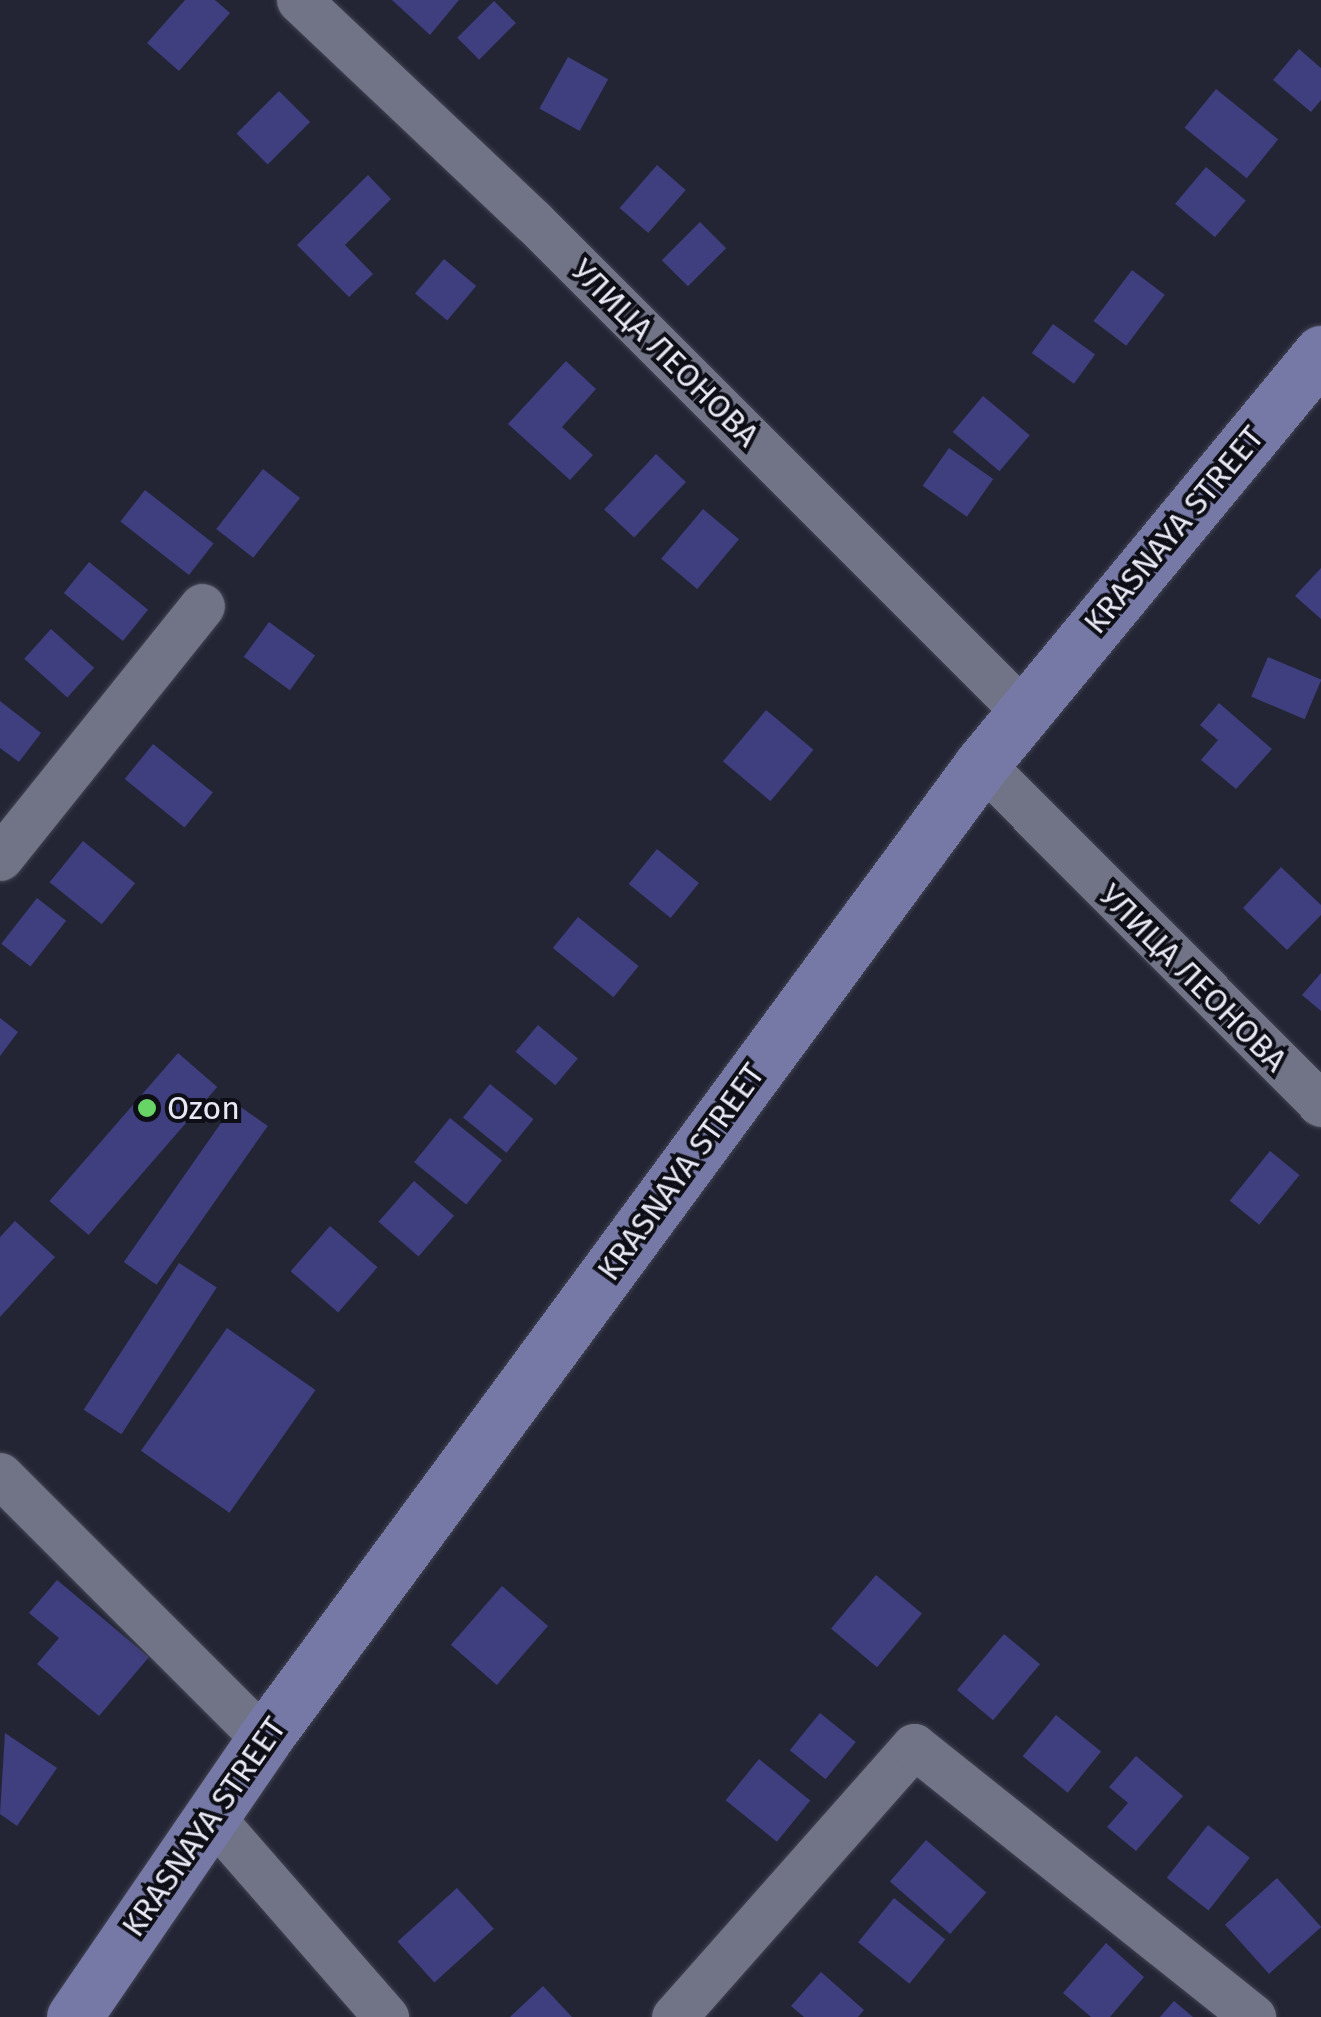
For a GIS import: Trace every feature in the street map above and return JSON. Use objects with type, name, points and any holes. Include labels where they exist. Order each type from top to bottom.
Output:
[{"type":"main road","name":"KRASNAYA STREET","points":[[74,2017],[264,1739],[982,764],[1321,353]]},
{"type":"street","name":"УЛИЦА ЛЕОНОВА","points":[[299,0],[533,221],[1024,712]]},
{"type":"street","points":[[0,858],[202,606]]},
{"type":"street","name":"УЛИЦА ЛЕОНОВА","points":[[982,764],[1321,1104]]},
{"type":"street","points":[[0,1475],[264,1739]]},
{"type":"street","points":[[674,2017],[914,1746],[1253,2017]]},
{"type":"street","points":[[210,1815],[386,2017]]},
{"type":"building","points":[[185,0],[215,0],[230,13],[179,71],[147,43]]},
{"type":"building","points":[[392,0],[459,0],[430,35]]},
{"type":"building","points":[[494,1],[516,23],[479,60],[457,38]]},
{"type":"building","points":[[1299,49],[1321,68],[1321,100],[1311,112],[1273,80]]},
{"type":"building","points":[[568,57],[608,79],[580,131],[539,109]]},
{"type":"building","points":[[1216,89],[1278,139],[1247,178],[1185,128]]},
{"type":"building","points":[[279,91],[310,122],[268,165],[237,133]]},
{"type":"building","points":[[657,165],[686,190],[648,233],[620,208]]},
{"type":"building","points":[[1206,167],[1246,200],[1215,237],[1175,204]]},
{"type":"building","points":[[368,175],[391,199],[345,245],[373,274],[349,297],[297,245]]},
{"type":"building","points":[[700,222],[726,248],[688,286],[662,260]]},
{"type":"building","points":[[444,259],[476,286],[447,320],[415,293]]},
{"type":"building","points":[[1132,270],[1165,295],[1126,346],[1093,321]]},
{"type":"building","points":[[1053,324],[1095,355],[1074,384],[1032,353]]},
{"type":"building","points":[[566,361],[596,389],[562,427],[593,455],[570,480],[508,424]]},
{"type":"building","points":[[983,396],[1030,435],[1000,471],[953,432]]},
{"type":"building","points":[[949,448],[993,479],[967,517],[923,486]]},
{"type":"building","points":[[656,454],[686,482],[634,538],[604,510]]},
{"type":"building","points":[[263,469],[300,498],[253,558],[216,529]]},
{"type":"building","points":[[145,490],[214,544],[189,575],[120,522]]},
{"type":"building","points":[[703,509],[739,539],[697,589],[661,559]]},
{"type":"building","points":[[89,562],[148,610],[123,641],[64,593]]},
{"type":"building","points":[[1321,568],[1321,619],[1295,596]]},
{"type":"building","points":[[269,622],[315,656],[290,690],[244,657]]},
{"type":"building","points":[[51,629],[94,668],[67,698],[24,659]]},
{"type":"building","points":[[1268,657],[1321,679],[1305,719],[1251,697]]},
{"type":"building","points":[[0,701],[41,733],[19,762],[0,748]]},
{"type":"building","points":[[1219,703],[1272,749],[1236,789],[1201,760],[1218,740],[1200,725]]},
{"type":"building","points":[[766,710],[813,750],[770,801],[723,761]]},
{"type":"building","points":[[153,744],[213,792],[185,827],[125,779]]},
{"type":"building","points":[[83,841],[135,883],[102,924],[50,882]]},
{"type":"building","points":[[657,849],[699,883],[671,918],[629,884]]},
{"type":"building","points":[[1281,867],[1321,905],[1321,915],[1287,950],[1243,908]]},
{"type":"building","points":[[37,898],[66,921],[30,966],[1,944]]},
{"type":"building","points":[[578,917],[639,966],[613,997],[553,948]]},
{"type":"building","points":[[1321,973],[1321,1011],[1302,995]]},
{"type":"building","points":[[0,1018],[18,1032],[0,1056]]},
{"type":"building","points":[[538,1025],[578,1058],[555,1085],[516,1052]]},
{"type":"building","points":[[178,1053],[217,1087],[89,1235],[49,1201]]},
{"type":"building","points":[[490,1084],[534,1119],[506,1153],[463,1117]]},
{"type":"building","points":[[235,1103],[268,1126],[156,1285],[124,1262]]},
{"type":"building","points":[[450,1118],[502,1160],[466,1204],[414,1162]]},
{"type":"building","points":[[1270,1151],[1300,1175],[1259,1225],[1230,1201]]},
{"type":"building","points":[[414,1181],[454,1216],[419,1257],[379,1222]]},
{"type":"building","points":[[15,1221],[55,1257],[0,1317],[0,1237]]},
{"type":"building","points":[[330,1226],[378,1267],[338,1313],[291,1271]]},
{"type":"building","points":[[179,1263],[217,1288],[121,1434],[84,1410]]},
{"type":"building","points":[[227,1328],[315,1390],[229,1513],[141,1451]]},
{"type":"building","points":[[876,1575],[922,1614],[877,1667],[831,1629]]},
{"type":"building","points":[[57,1580],[149,1657],[99,1716],[37,1664],[59,1638],[29,1613]]},
{"type":"building","points":[[502,1586],[548,1626],[497,1685],[451,1645]]},
{"type":"building","points":[[1004,1634],[1040,1664],[993,1720],[957,1690]]},
{"type":"building","points":[[820,1713],[856,1742],[826,1779],[790,1750]]},
{"type":"building","points":[[1056,1715],[1101,1752],[1068,1793],[1023,1756]]},
{"type":"building","points":[[5,1733],[57,1768],[17,1826],[0,1814]]},
{"type":"building","points":[[1136,1756],[1183,1796],[1136,1851],[1107,1827],[1128,1803],[1109,1787]]},
{"type":"building","points":[[759,1759],[810,1801],[777,1842],[726,1800]]},
{"type":"building","points":[[1208,1825],[1250,1858],[1209,1910],[1167,1878]]},
{"type":"building","points":[[926,1840],[986,1892],[950,1934],[890,1882]]},
{"type":"building","points":[[1277,1878],[1321,1927],[1269,1974],[1225,1925]]},
{"type":"building","points":[[457,1888],[494,1929],[434,1982],[398,1942]]},
{"type":"building","points":[[894,1898],[945,1940],[909,1984],[858,1942]]},
{"type":"building","points":[[1106,1943],[1144,1977],[1110,2017],[1091,2017],[1063,1993]]},
{"type":"building","points":[[821,1972],[864,2010],[858,2017],[804,2017],[791,2006]]},
{"type":"building","points":[[543,1986],[572,2017],[510,2017]]},
{"type":"building","points":[[1174,2001],[1193,2017],[1160,2017]]},
{"type":"place","name":"Ozon","points":[[147,1108]]}]
